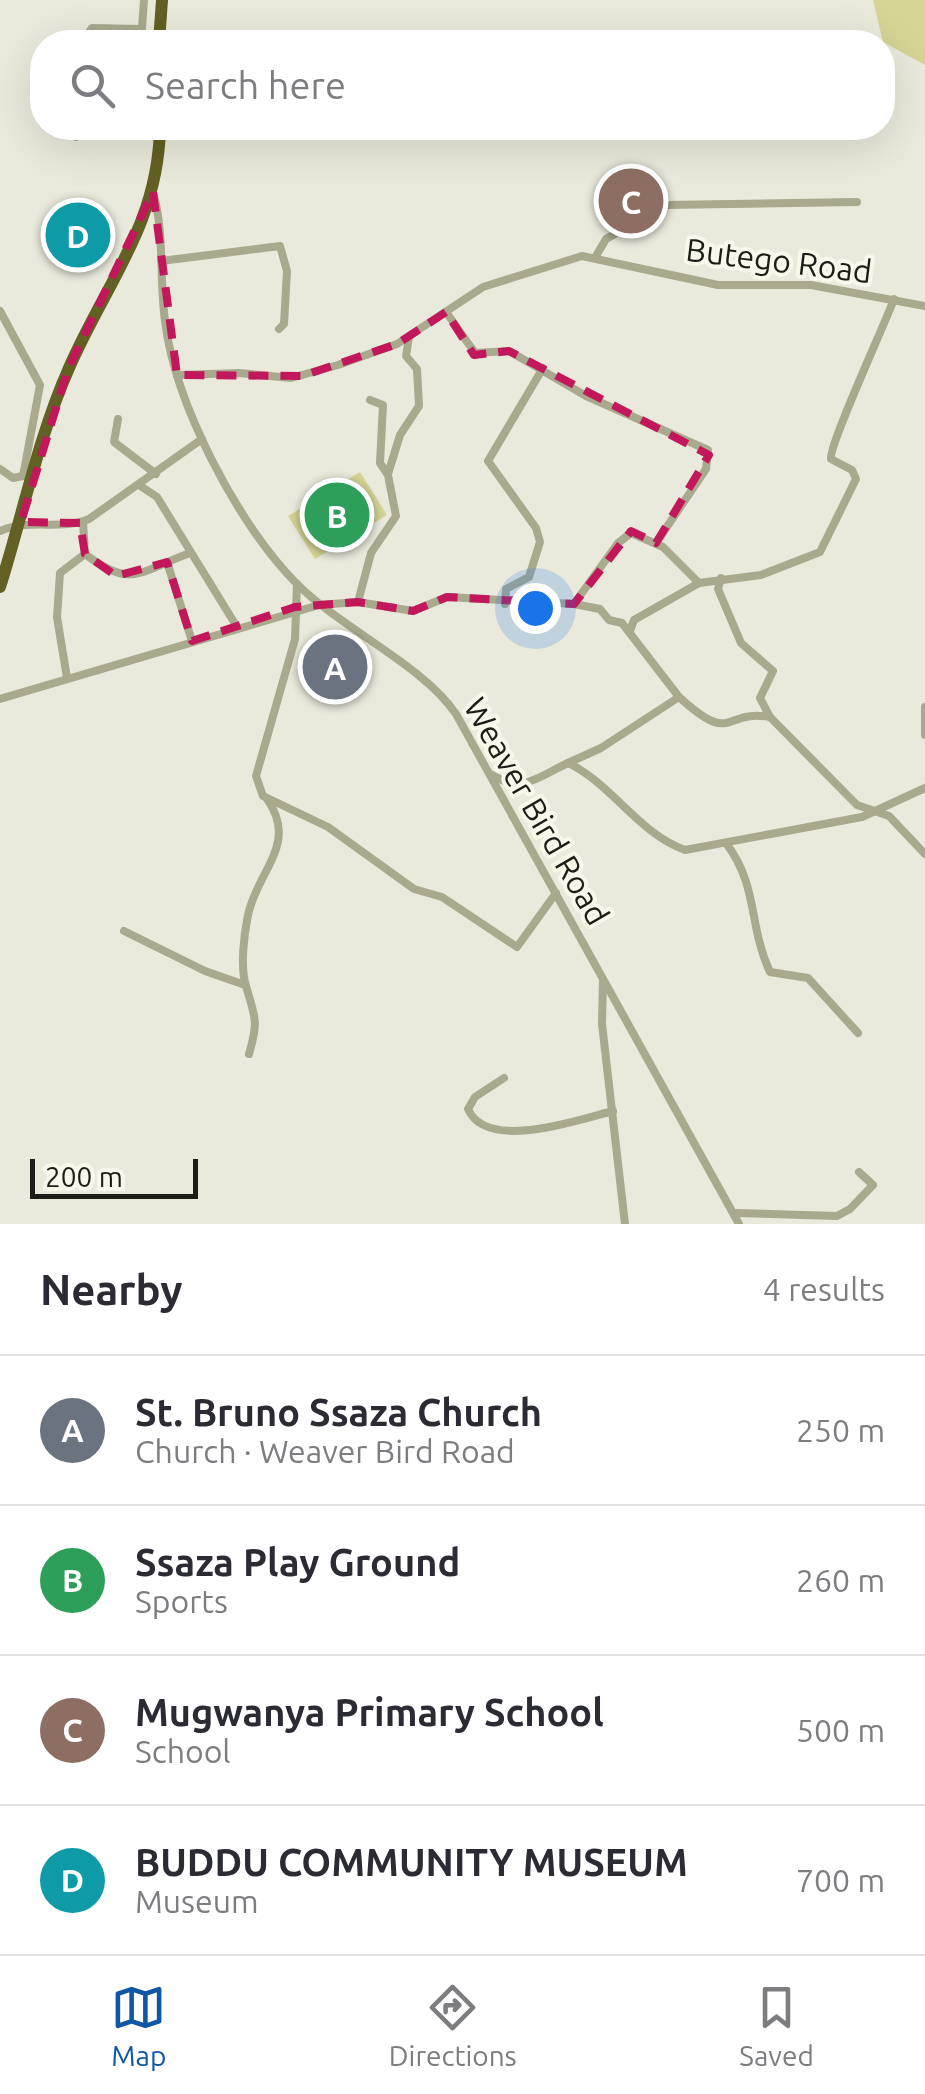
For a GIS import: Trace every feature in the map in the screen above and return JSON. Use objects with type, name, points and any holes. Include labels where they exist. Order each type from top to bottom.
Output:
[{"type":"highway","points":[[160,30],[162,0]]},
{"type":"highway","points":[[0,587],[20,522],[28,475],[68,369],[134,246],[153,192],[159,140]]},
{"type":"street","points":[[91,30],[141,29],[144,0]]},
{"type":"street","name":"Weaver Bird Road","points":[[153,192],[162,260],[164,320],[177,375],[202,439],[264,544],[297,584],[319,605],[448,702],[739,1224]]},
{"type":"street","points":[[596,256],[601,242],[659,206],[857,202]]},
{"type":"street","points":[[162,260],[280,246],[287,271],[284,324],[279,329]]},
{"type":"street","name":"Butego Road","points":[[177,375],[302,376],[410,336],[483,287],[569,258],[596,256],[718,285],[811,285],[925,306]]},
{"type":"street","points":[[622,624],[703,582],[776,571],[814,555],[824,546],[856,479],[852,470],[831,459],[830,447],[855,400],[894,299]]},
{"type":"street","points":[[0,311],[40,386],[28,475],[13,478],[0,469]]},
{"type":"street","points":[[446,312],[475,354],[509,352],[586,396],[708,450],[706,469],[656,542]]},
{"type":"street","points":[[388,475],[400,435],[418,411],[417,368],[406,356],[410,336]]},
{"type":"street","points":[[505,604],[506,589],[529,576],[540,542],[529,512],[488,461],[543,368]]},
{"type":"street","points":[[358,602],[371,554],[395,519],[388,475],[380,463],[383,405],[370,400]]},
{"type":"street","points":[[118,419],[114,442],[156,474]]},
{"type":"street","points":[[0,532],[20,522],[84,522],[202,439]]},
{"type":"street","points":[[139,485],[157,497],[238,627]]},
{"type":"street","points":[[84,522],[85,554]]},
{"type":"street","points":[[574,604],[625,536],[637,534],[656,542],[703,582],[718,589]]},
{"type":"street","points":[[85,554],[122,577],[190,554]]},
{"type":"street","points":[[67,678],[58,617],[60,573],[85,554]]},
{"type":"street","points":[[167,562],[178,608],[192,641]]},
{"type":"street","points":[[721,578],[718,589],[744,647],[773,671],[760,698],[770,716],[857,805],[876,810],[896,822],[925,854]]},
{"type":"street","points":[[250,1054],[258,1017],[245,985],[250,906],[280,842],[278,820],[256,776],[295,639],[297,584]]},
{"type":"street","points":[[0,698],[319,605],[358,602],[413,612],[438,598],[505,604],[574,604],[600,609],[609,620],[630,631],[680,697],[707,721],[719,724],[770,716]]},
{"type":"street","points":[[630,631],[634,620]]},
{"type":"street","points":[[488,772],[512,786],[522,786],[601,748],[680,697]]},
{"type":"street","points":[[925,706],[925,735]]},
{"type":"street","points":[[568,763],[594,778],[674,846],[685,850],[862,817],[925,788]]},
{"type":"street","points":[[266,799],[328,826],[419,892],[442,898],[517,947],[556,893]]},
{"type":"street","points":[[726,842],[749,879],[751,906],[770,972],[808,978],[858,1032]]},
{"type":"street","points":[[124,932],[205,971],[245,985]]},
{"type":"street","points":[[604,980],[602,1024],[625,1224]]},
{"type":"street","points":[[504,1078],[475,1097],[468,1109],[477,1123],[492,1132],[562,1123],[612,1111]]},
{"type":"street","points":[[736,1213],[822,1218],[845,1213],[873,1185],[859,1172]]},
{"type":"highlighted area","points":[[153,192],[177,375],[302,376],[397,344],[446,312],[474,355],[509,351],[709,455],[656,543],[631,531],[574,604],[447,597],[413,611],[358,602],[295,607],[192,641],[167,562],[116,576],[85,554],[80,523],[21,522],[68,369]]},
{"type":"shaded area","points":[[873,0],[925,0],[925,65],[895,49],[895,30],[880,30]]},
{"type":"shaded area","points":[[360,472],[387,515],[315,559],[288,516]]},
{"type":"place","name":"Mugwanya Primary School","points":[[631,201]]},
{"type":"place","name":"BUDDU COMMUNITY MUSEUM","points":[[78,235]]},
{"type":"place","name":"Ssaza Play Ground","points":[[337,515]]},
{"type":"place","name":"St. Bruno Ssaza Church","points":[[335,667]]}]
